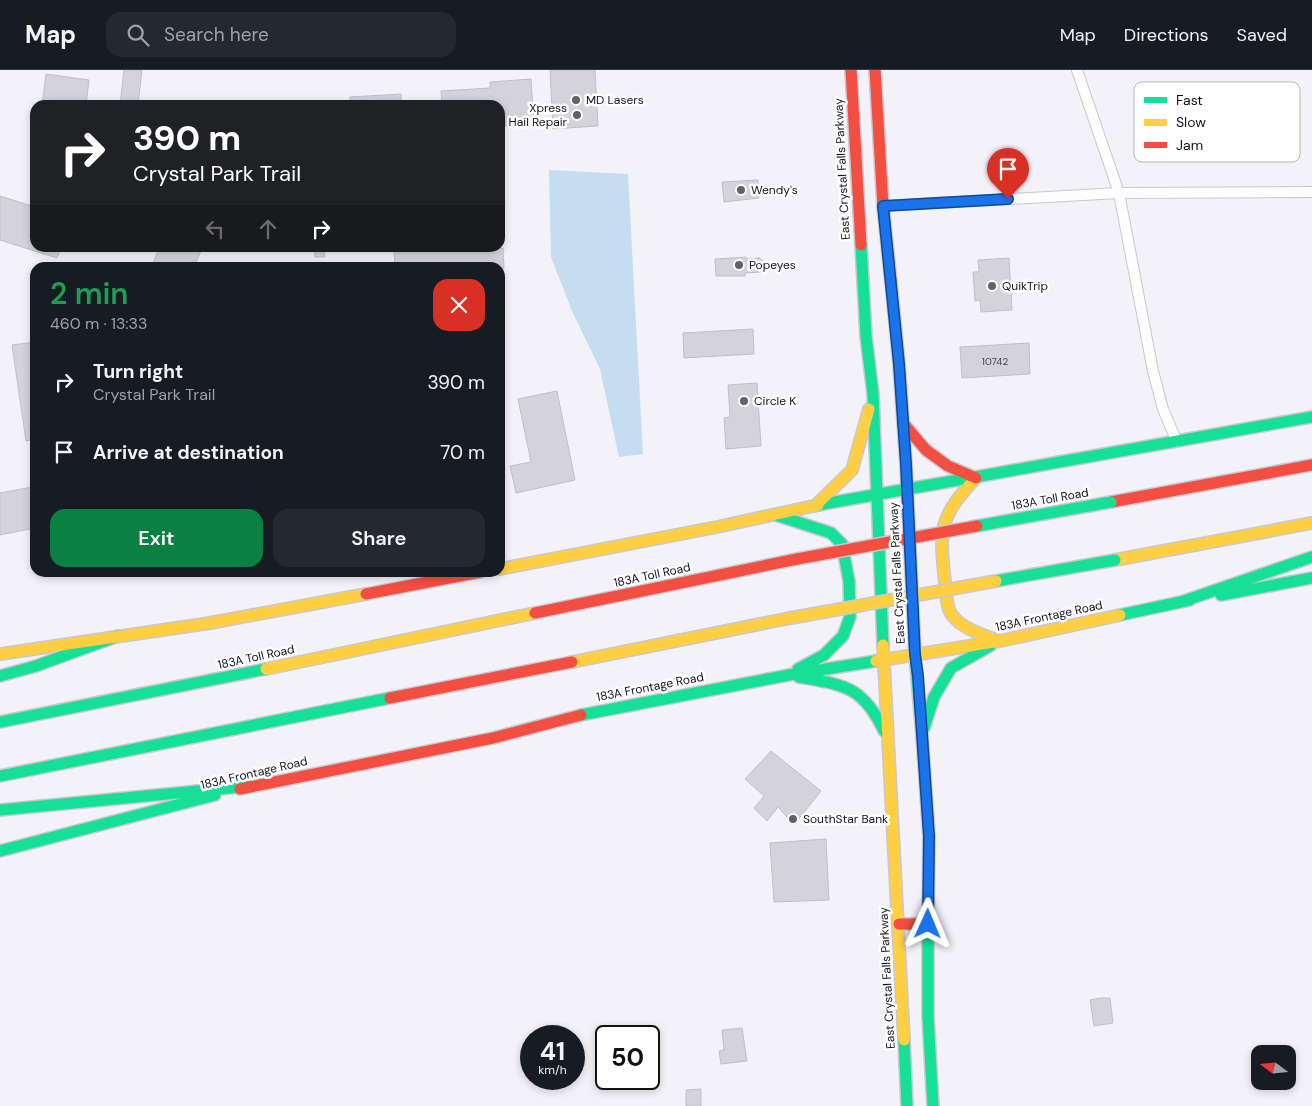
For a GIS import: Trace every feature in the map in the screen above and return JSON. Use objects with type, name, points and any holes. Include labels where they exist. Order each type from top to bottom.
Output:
[{"type":"main road","name":"East Crystal Falls Parkway","points":[[851,70],[866,336],[873,394],[884,660],[907,1106]]},
{"type":"main road","name":"East Crystal Falls Parkway","points":[[875,70],[883,206],[903,423],[915,654],[929,836],[928,1016],[933,1106]]},
{"type":"main road","points":[[815,506],[852,470],[873,394]]},
{"type":"main road","points":[[505,568],[815,506],[1312,417]]},
{"type":"main road","points":[[903,423],[926,450],[948,466],[976,478]]},
{"type":"main road","name":"183A Toll Road","points":[[0,722],[797,559],[1312,465]]},
{"type":"main road","points":[[976,478],[954,501],[942,527],[944,584],[951,614],[964,626],[1000,641]]},
{"type":"main road","points":[[775,515],[831,533],[842,544],[849,581],[850,617],[843,636],[824,655],[789,675]]},
{"type":"main road","points":[[0,776],[785,619],[1312,523]]},
{"type":"main road","points":[[1181,602],[1312,557]]},
{"type":"main road","points":[[0,654],[210,623],[454,577]]},
{"type":"main road","name":"183A Frontage Road","points":[[0,851],[250,786],[493,738],[573,716],[789,675],[1000,641],[1181,602],[1312,578]]},
{"type":"main road","points":[[0,676],[36,666],[118,636]]},
{"type":"main road","points":[[922,734],[934,697],[951,668],[1000,641]]},
{"type":"main road","points":[[789,675],[849,688],[862,695],[871,704],[879,718],[889,743]]},
{"type":"main road","points":[[0,810],[250,786]]},
{"type":"main road","points":[[898,924],[928,924]]},
{"type":"street","points":[[1077,70],[1119,193],[1153,371],[1163,409],[1177,442]]},
{"type":"street","points":[[883,206],[1119,193],[1312,192]]},
{"type":"water","points":[[549,170],[628,174],[643,454],[619,457],[600,369],[572,311],[551,257]]},
{"type":"building","points":[[124,70],[142,70],[139,100],[121,100]]},
{"type":"building","points":[[550,70],[595,70],[598,126],[553,129]]},
{"type":"building","points":[[46,74],[89,80],[87,100],[43,100]]},
{"type":"building","points":[[531,79],[534,124],[505,126],[505,100],[442,100],[441,91],[490,88],[490,82]]},
{"type":"building","points":[[401,94],[401,100],[350,100],[350,97]]},
{"type":"building","name":"Wendy's","points":[[758,180],[759,198],[724,202],[722,182]]},
{"type":"building","points":[[0,196],[30,205],[30,249],[0,240]]},
{"type":"building","points":[[38,252],[59,252],[57,258]]},
{"type":"building","points":[[157,252],[200,252],[196,262],[153,262]]},
{"type":"building","points":[[314,252],[324,252],[325,257],[315,257]]},
{"type":"building","points":[[394,252],[503,252],[504,262],[395,262]]},
{"type":"building","name":"Popeyes","points":[[746,257],[746,259],[760,258],[760,260],[763,260],[763,270],[761,272],[745,273],[745,276],[716,276],[715,259]]},
{"type":"building","name":"QuikTrip","points":[[1009,258],[1012,310],[981,312],[980,300],[975,301],[973,272],[979,272],[978,260]]},
{"type":"building","points":[[753,329],[754,354],[684,358],[683,333]]},
{"type":"building","points":[[30,343],[30,440],[26,441],[12,345]]},
{"type":"building","points":[[1029,343],[1030,374],[962,378],[960,347]]},
{"type":"building","name":"Circle K","points":[[757,383],[761,446],[726,449],[724,418],[730,417],[728,385]]},
{"type":"building","points":[[557,391],[575,480],[516,493],[510,466],[531,462],[518,399]]},
{"type":"building","points":[[30,487],[30,529],[0,535],[0,493]]},
{"type":"building","points":[[771,751],[821,791],[794,825],[778,807],[767,821],[754,808],[764,796],[745,779]]},
{"type":"building","points":[[826,839],[829,900],[774,902],[770,843]]},
{"type":"building","points":[[1110,998],[1113,1023],[1094,1026],[1090,1000]]},
{"type":"building","points":[[742,1028],[747,1061],[721,1064],[719,1051],[724,1050],[722,1030]]},
{"type":"building","points":[[701,1089],[701,1106],[686,1106],[686,1090]]},
{"type":"traffic: fast","points":[[861,245],[866,336],[873,394],[883,645]]},
{"type":"traffic: fast","points":[[891,282],[906,464],[915,655],[922,736]]},
{"type":"traffic: fast","points":[[818,505],[1312,417]]},
{"type":"traffic: fast","points":[[977,526],[1111,502]]},
{"type":"traffic: fast","points":[[776,515],[831,533],[842,544],[849,581],[850,617],[843,636],[824,655],[798,669]]},
{"type":"traffic: fast","points":[[1181,602],[1312,557]]},
{"type":"traffic: fast","points":[[996,581],[1115,560]]},
{"type":"traffic: fast","points":[[1221,595],[1312,578]]},
{"type":"traffic: fast","points":[[1120,615],[1190,600]]},
{"type":"traffic: fast","points":[[0,676],[36,666],[118,636]]},
{"type":"traffic: fast","points":[[924,728],[934,697],[951,668],[990,646]]},
{"type":"traffic: fast","points":[[581,715],[789,675],[876,661]]},
{"type":"traffic: fast","points":[[0,722],[266,669]]},
{"type":"traffic: fast","points":[[799,677],[828,682],[860,696],[876,716],[884,731]]},
{"type":"traffic: fast","points":[[0,776],[390,698]]},
{"type":"traffic: fast","points":[[0,810],[250,786]]},
{"type":"traffic: fast","points":[[0,851],[215,795]]},
{"type":"traffic: fast","points":[[928,926],[928,1016],[933,1106]]},
{"type":"traffic: fast","points":[[904,1040],[907,1106]]},
{"type":"traffic: slow","points":[[815,506],[852,470],[869,409]]},
{"type":"traffic: slow","points":[[976,478],[955,503],[944,525],[942,549],[947,599],[950,612],[956,620],[974,631],[999,641]]},
{"type":"traffic: slow","points":[[505,568],[717,527],[818,505]]},
{"type":"traffic: slow","points":[[1115,560],[1312,523]]},
{"type":"traffic: slow","points":[[785,619],[996,581]]},
{"type":"traffic: slow","points":[[0,654],[210,623],[366,594]]},
{"type":"traffic: slow","points":[[266,669],[535,613]]},
{"type":"traffic: slow","points":[[876,661],[1000,641],[1120,615]]},
{"type":"traffic: slow","points":[[572,662],[785,619]]},
{"type":"traffic: slow","points":[[883,645],[904,1040]]},
{"type":"traffic: jam","points":[[851,70],[861,245]]},
{"type":"traffic: jam","points":[[875,70],[883,206],[891,282]]},
{"type":"traffic: jam","points":[[903,423],[926,450],[948,466],[976,478]]},
{"type":"traffic: jam","points":[[1111,502],[1312,465]]},
{"type":"traffic: jam","points":[[797,559],[977,526]]},
{"type":"traffic: jam","points":[[535,613],[797,559]]},
{"type":"traffic: jam","points":[[366,594],[454,577]]},
{"type":"traffic: jam","points":[[390,698],[572,662]]},
{"type":"traffic: jam","points":[[240,789],[493,738],[581,715]]},
{"type":"traffic: jam","points":[[922,736],[929,836],[928,926]]},
{"type":"traffic: jam","points":[[899,924],[928,924]]},
{"type":"place","name":"MD Lasers","points":[[576,100]]},
{"type":"place","name":"Xpress Hail Repair","points":[[577,115]]},
{"type":"place","name":"Wendy's","points":[[741,190]]},
{"type":"place","name":"Popeyes","points":[[739,265]]},
{"type":"place","name":"QuikTrip","points":[[992,286]]},
{"type":"place","name":"Circle K","points":[[744,401]]},
{"type":"place","name":"SouthStar Bank","points":[[793,819]]},
{"type":"route","points":[[928,924],[929,836],[915,654],[906,464],[899,364],[883,206],[1008,199]]}]
